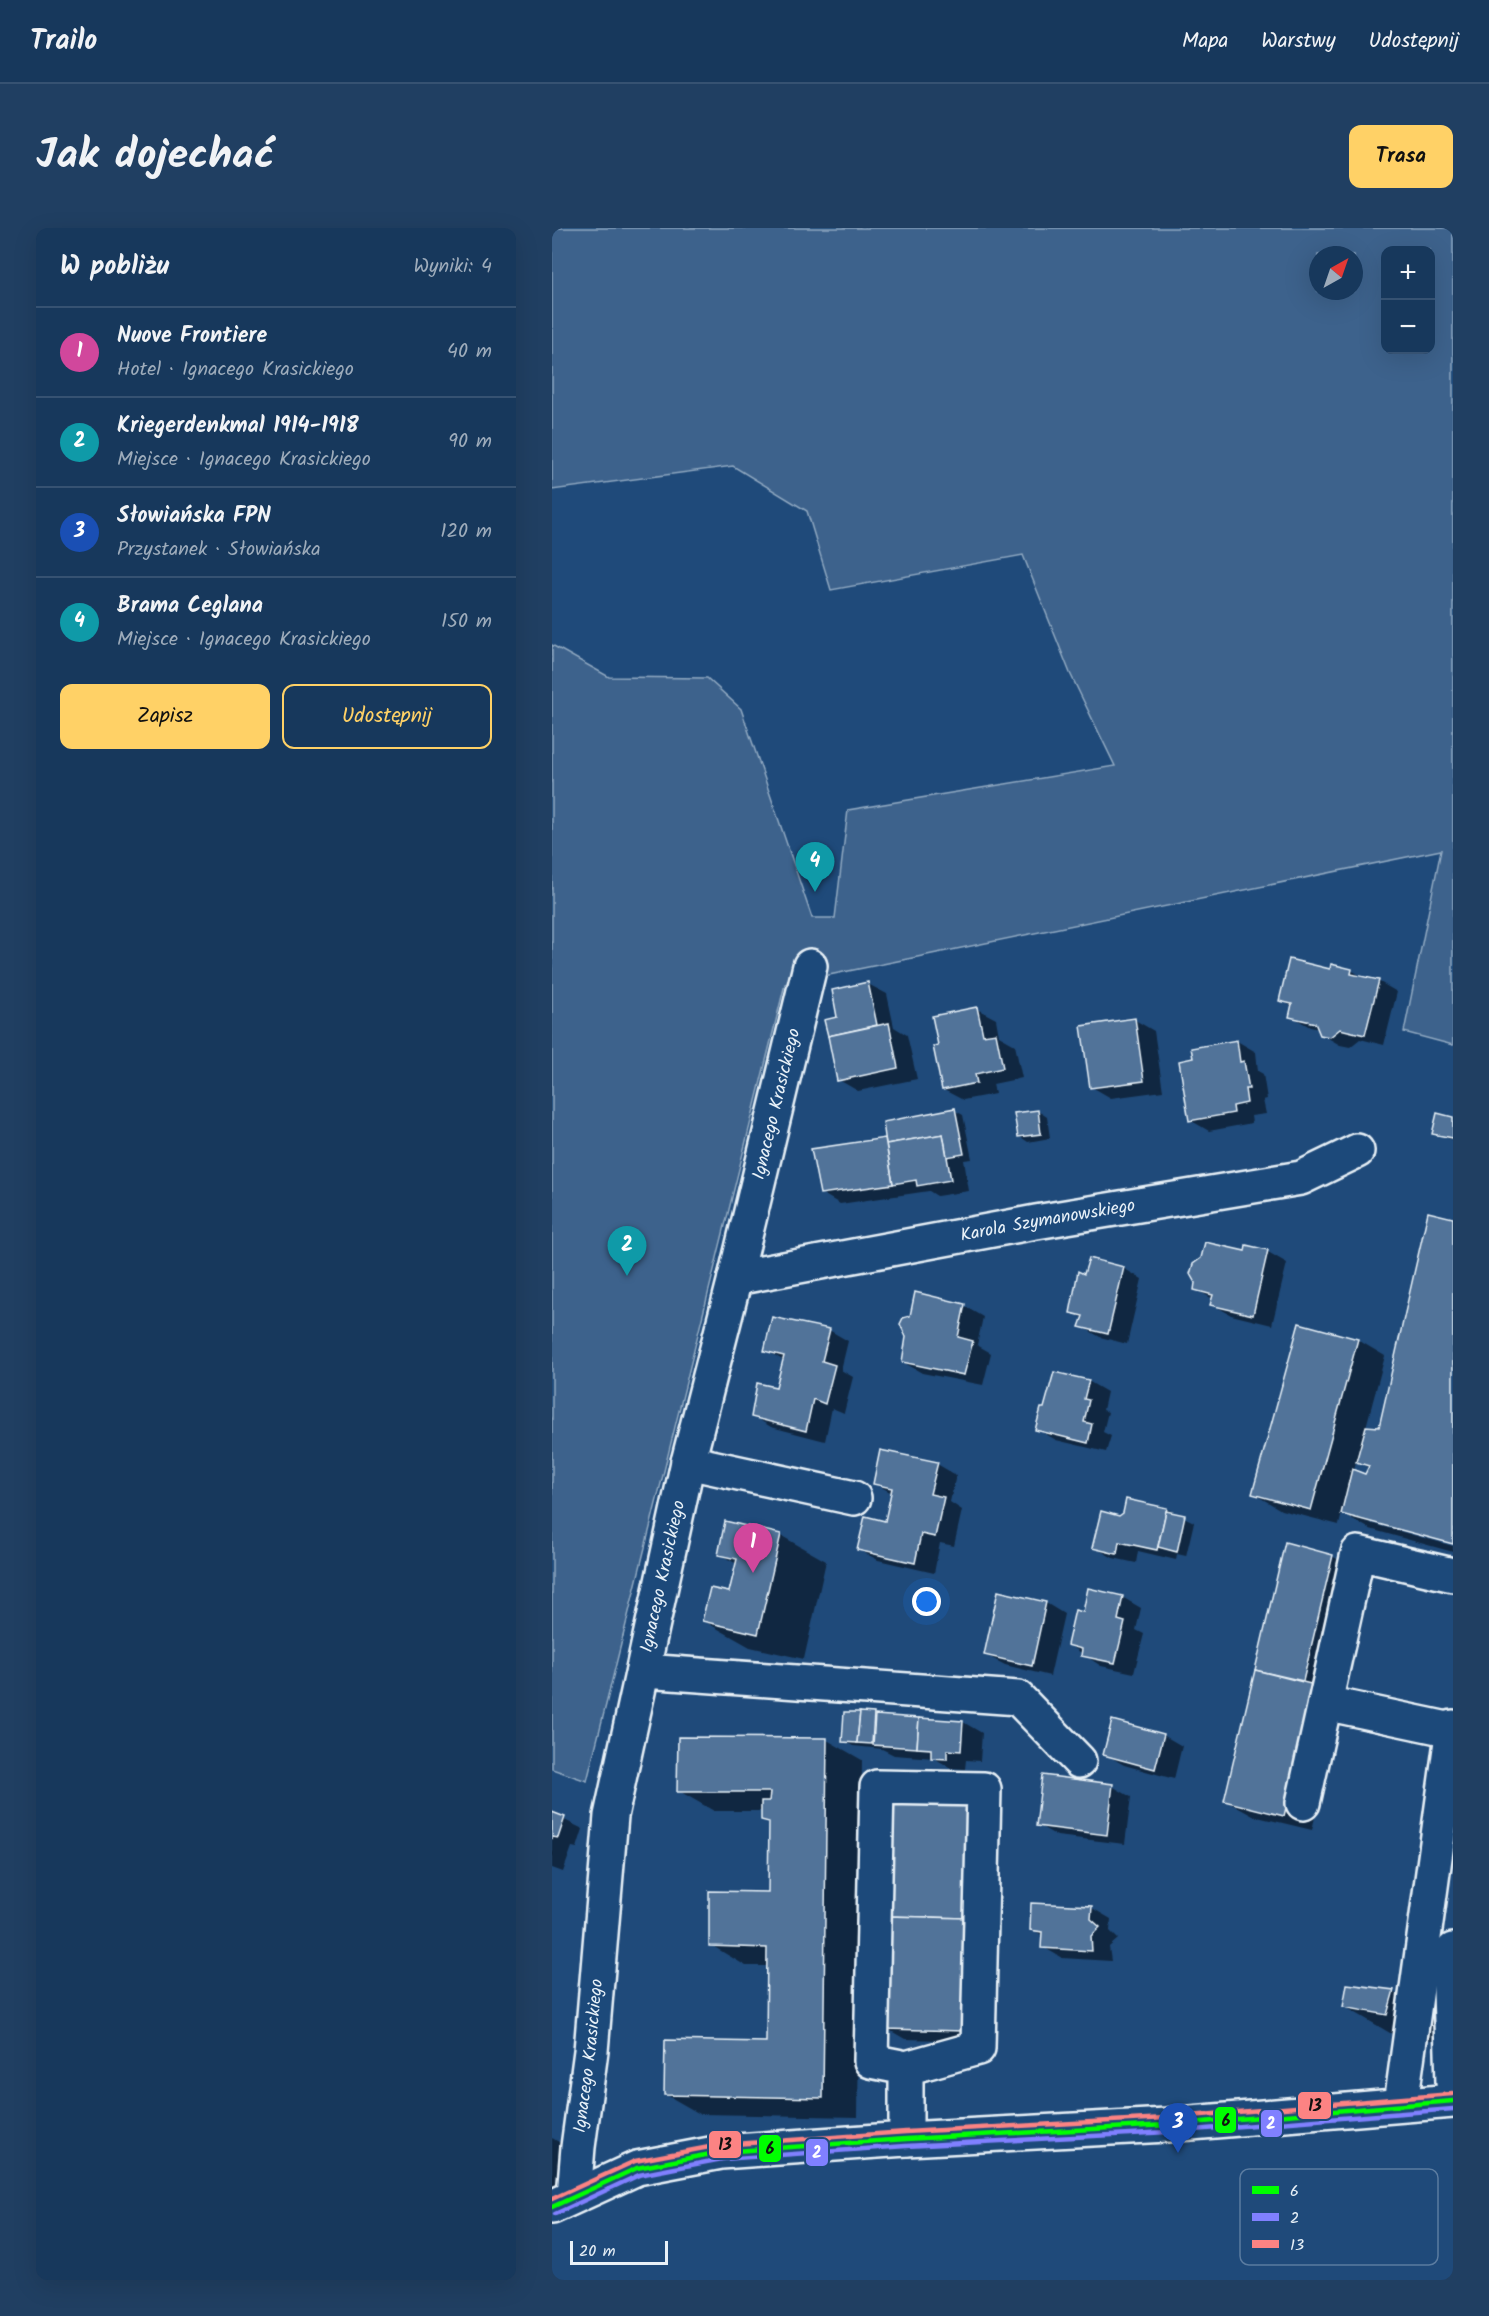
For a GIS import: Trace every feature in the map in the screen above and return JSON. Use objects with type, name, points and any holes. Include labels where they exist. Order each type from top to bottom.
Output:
[{"type":"street","name":"Ignacego Krasickiego","points":[[563,2202],[578,2147],[591,2051],[611,1816],[688,1462],[810,966]]},
{"type":"street","name":"Karola Szymanowskiego","points":[[735,1278],[1036,1222],[1301,1178],[1357,1151]]},
{"type":"street","points":[[688,1462],[854,1498]]},
{"type":"street","points":[[1304,1803],[1358,1553],[1453,1575]]},
{"type":"street","points":[[644,1671],[1018,1698],[1078,1761]]},
{"type":"street","points":[[1325,1703],[1453,1728],[1401,2104]]},
{"type":"street","points":[[876,1788],[984,1789],[978,2048],[906,2068],[871,2061],[876,1788]]},
{"type":"street","points":[[1453,1950],[1449,1960],[1453,2084]]},
{"type":"street","points":[[906,2068],[906,2139]]},
{"type":"street","points":[[563,2202],[638,2168],[710,2154],[906,2139],[1167,2125],[1453,2101]]},
{"type":"shaded area","points":[[552,228],[1453,228],[1453,1045],[1404,1032],[1441,850],[785,984],[587,1781],[552,1769],[552,645],[609,677],[707,678],[741,709],[812,918],[835,918],[848,810],[1115,766],[1070,673],[1023,555],[831,590],[807,511],[733,466],[552,490]]},
{"type":"building","points":[[1289,959],[1330,969],[1331,964],[1352,969],[1351,974],[1379,980],[1365,1035],[1340,1029],[1330,1037],[1320,1035],[1315,1023],[1289,1017],[1292,1004],[1279,1001]]},
{"type":"building","points":[[868,982],[877,1025],[828,1036],[824,1020],[837,1017],[832,990]]},
{"type":"building","points":[[977,1007],[983,1035],[996,1033],[1003,1068],[975,1074],[977,1083],[942,1090],[933,1046],[938,1045],[932,1016]]},
{"type":"building","points":[[1135,1018],[1144,1081],[1090,1088],[1081,1026]]},
{"type":"building","points":[[889,1023],[898,1068],[837,1081],[828,1036]]},
{"type":"building","points":[[1237,1040],[1240,1062],[1244,1061],[1249,1089],[1245,1089],[1247,1103],[1233,1106],[1234,1113],[1189,1121],[1179,1061],[1193,1058],[1191,1048]]},
{"type":"building","points":[[955,1108],[964,1154],[947,1157],[943,1134],[886,1144],[883,1122]]},
{"type":"building","points":[[1038,1110],[1041,1134],[1018,1137],[1014,1113]]},
{"type":"building","points":[[1437,1113],[1453,1117],[1453,1138],[1432,1134]]},
{"type":"building","points":[[943,1134],[951,1180],[917,1186],[916,1180],[893,1184],[886,1144]]},
{"type":"building","points":[[885,1138],[893,1184],[820,1194],[811,1149]]},
{"type":"building","points":[[1428,1212],[1453,1218],[1453,1544],[1341,1514],[1352,1469],[1365,1474],[1369,1466],[1356,1462],[1366,1426],[1379,1427]]},
{"type":"building","points":[[1205,1242],[1245,1251],[1246,1245],[1268,1250],[1253,1315],[1210,1305],[1213,1295],[1194,1290],[1195,1283],[1190,1274],[1193,1264],[1201,1258]]},
{"type":"building","points":[[1089,1258],[1124,1267],[1108,1334],[1079,1327],[1083,1316],[1070,1313],[1078,1271],[1084,1274]]},
{"type":"building","points":[[915,1292],[965,1304],[958,1337],[973,1341],[964,1375],[902,1362],[906,1337],[900,1324],[903,1318],[910,1316]]},
{"type":"building","points":[[772,1317],[830,1329],[822,1361],[835,1365],[825,1404],[813,1399],[806,1431],[751,1417],[757,1383],[776,1387],[784,1356],[764,1351]]},
{"type":"building","points":[[1299,1323],[1358,1339],[1311,1510],[1252,1494]]},
{"type":"building","points":[[1054,1372],[1089,1380],[1084,1399],[1089,1400],[1084,1422],[1092,1424],[1088,1443],[1035,1430]]},
{"type":"building","points":[[880,1450],[938,1462],[930,1494],[944,1497],[935,1537],[921,1534],[915,1563],[857,1550],[865,1516],[885,1521],[892,1488],[873,1484]]},
{"type":"building","points":[[1126,1499],[1167,1508],[1157,1550],[1119,1542],[1117,1554],[1092,1548],[1101,1511],[1119,1516],[1123,1513]]},
{"type":"building","points":[[1166,1511],[1185,1515],[1177,1552],[1158,1547]]},
{"type":"building","points":[[725,1521],[781,1534],[758,1634],[702,1621],[710,1588],[729,1592],[737,1559],[718,1555]]},
{"type":"building","points":[[1285,1542],[1333,1555],[1303,1681],[1255,1670]]},
{"type":"building","points":[[1088,1588],[1123,1596],[1118,1620],[1125,1622],[1115,1663],[1081,1656],[1082,1649],[1067,1645],[1075,1610],[1083,1612]]},
{"type":"building","points":[[998,1591],[1046,1602],[1032,1666],[984,1655]]},
{"type":"building","points":[[1255,1670],[1315,1685],[1284,1816],[1224,1801]]},
{"type":"building","points":[[844,1712],[860,1712],[857,1743],[842,1742]]},
{"type":"building","points":[[860,1712],[874,1713],[872,1744],[857,1743]]},
{"type":"building","points":[[875,1715],[919,1718],[917,1748],[873,1745]]},
{"type":"building","points":[[919,1718],[963,1721],[961,1751],[947,1750],[947,1759],[931,1758],[931,1749],[917,1748]]},
{"type":"building","points":[[1112,1720],[1164,1734],[1155,1769],[1103,1755]]},
{"type":"building","points":[[678,1737],[827,1738],[823,2098],[664,2095],[665,2040],[766,2042],[767,1948],[709,1946],[709,1891],[768,1892],[769,1822],[761,1820],[761,1801],[769,1801],[770,1792],[677,1792]]},
{"type":"building","points":[[1042,1775],[1113,1784],[1107,1835],[1036,1826]]},
{"type":"building","points":[[889,1803],[968,1805],[966,1918],[887,1916]]},
{"type":"building","points":[[552,1812],[565,1817],[558,1838],[553,1837],[552,1839]]},
{"type":"building","points":[[1031,1903],[1092,1906],[1091,1919],[1100,1927],[1091,1936],[1092,1951],[1041,1948],[1042,1932],[1030,1930]]},
{"type":"building","points":[[887,1916],[966,1918],[964,2031],[885,2029]]},
{"type":"building","points":[[1347,1984],[1394,1990],[1387,2015],[1343,2007]]},
{"type":"transit line","name":"13","points":[[552,2199],[635,2161],[720,2145],[1166,2118],[1452,2094]]},
{"type":"transit line","name":"6","points":[[552,2207],[637,2168],[721,2152],[1167,2125],[1453,2101]]},
{"type":"transit line","name":"2","points":[[555,2214],[639,2175],[722,2159],[906,2146],[1168,2132],[1453,2109]]},
{"type":"place","name":"Brama Ceglana","points":[[815,892]]},
{"type":"place","name":"Kriegerdenkmal 1914-1918","points":[[627,1276]]},
{"type":"place","name":"Nuove Frontiere","points":[[753,1573]]},
{"type":"place","name":"Słowiańska FPN","points":[[1178,2153]]}]
